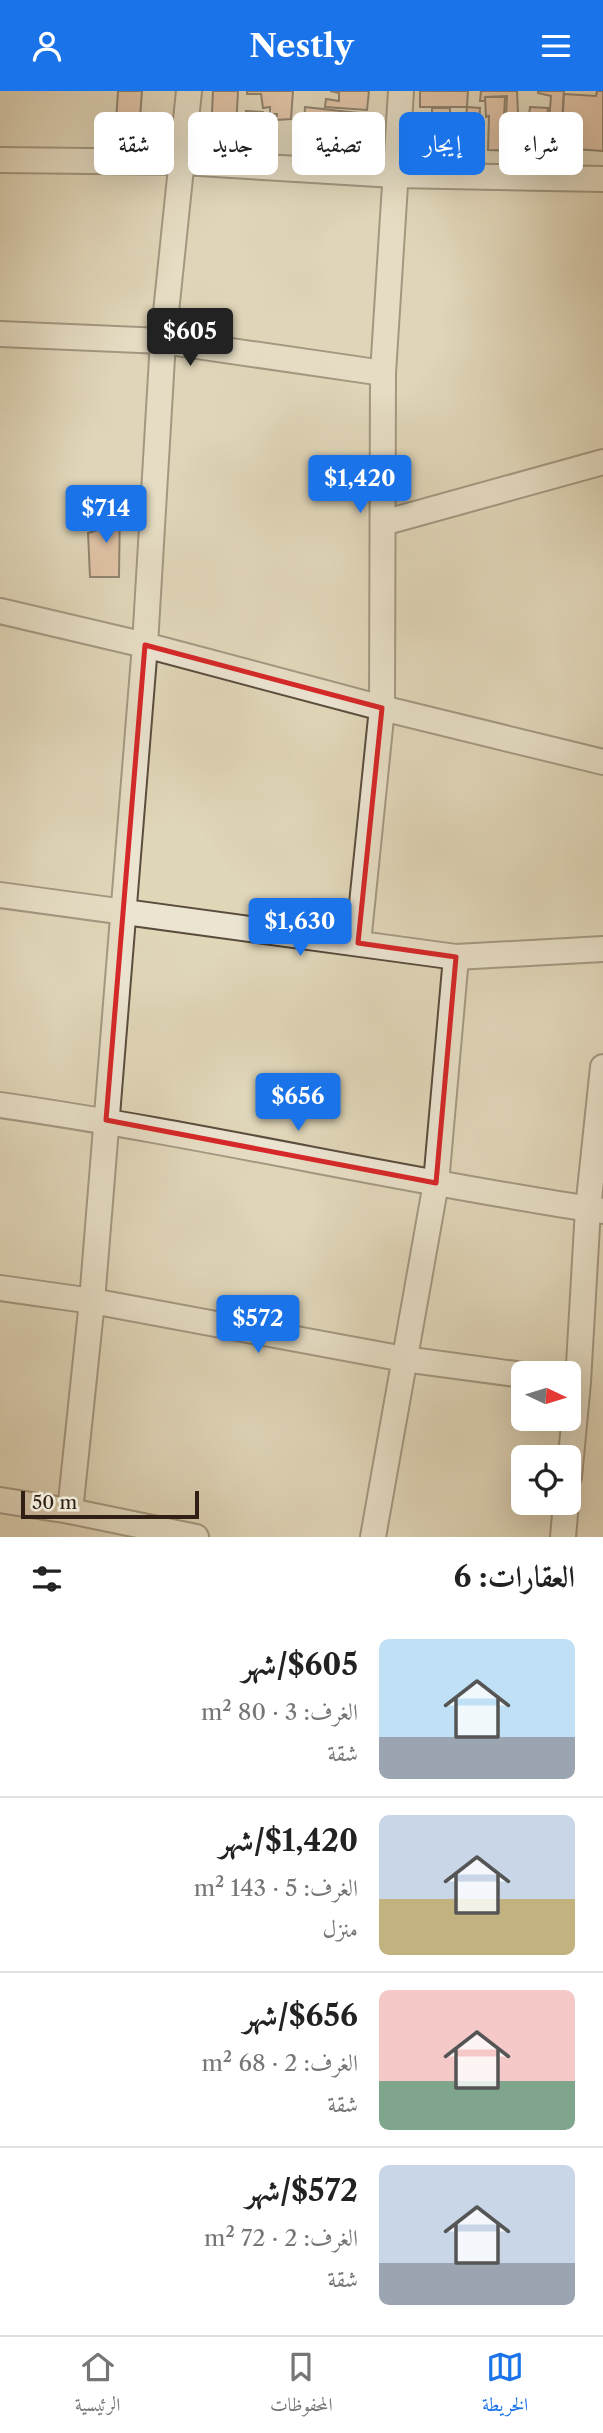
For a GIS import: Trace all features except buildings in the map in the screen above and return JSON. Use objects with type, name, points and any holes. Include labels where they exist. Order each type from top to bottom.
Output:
[{"type":"street","points":[[70,1511],[92,1301],[145,645],[163,341],[188,91]]},
{"type":"street","points":[[358,943],[382,708],[383,373],[401,91]]},
{"type":"street","points":[[0,160],[183,162],[395,175],[603,179]]},
{"type":"street","points":[[0,334],[163,341],[383,373]]},
{"type":"street","points":[[383,523],[603,462]]},
{"type":"street","points":[[0,611],[145,645],[382,708],[603,762]]},
{"type":"street","points":[[0,895],[456,957],[603,949]]},
{"type":"street","points":[[373,1537],[436,1183],[456,957]]},
{"type":"street","points":[[576,1361],[595,1210],[603,1067]]},
{"type":"street","points":[[0,1105],[106,1120],[436,1183],[595,1210]]},
{"type":"street","points":[[0,1288],[92,1301],[404,1359],[511,1373]]},
{"type":"street","points":[[0,1500],[70,1511],[196,1537]]},
{"type":"street","points":[[563,1537],[565,1515]]},
{"type":"highlighted area","points":[[145,645],[382,708],[358,943],[456,957],[436,1183],[106,1120]]}]
